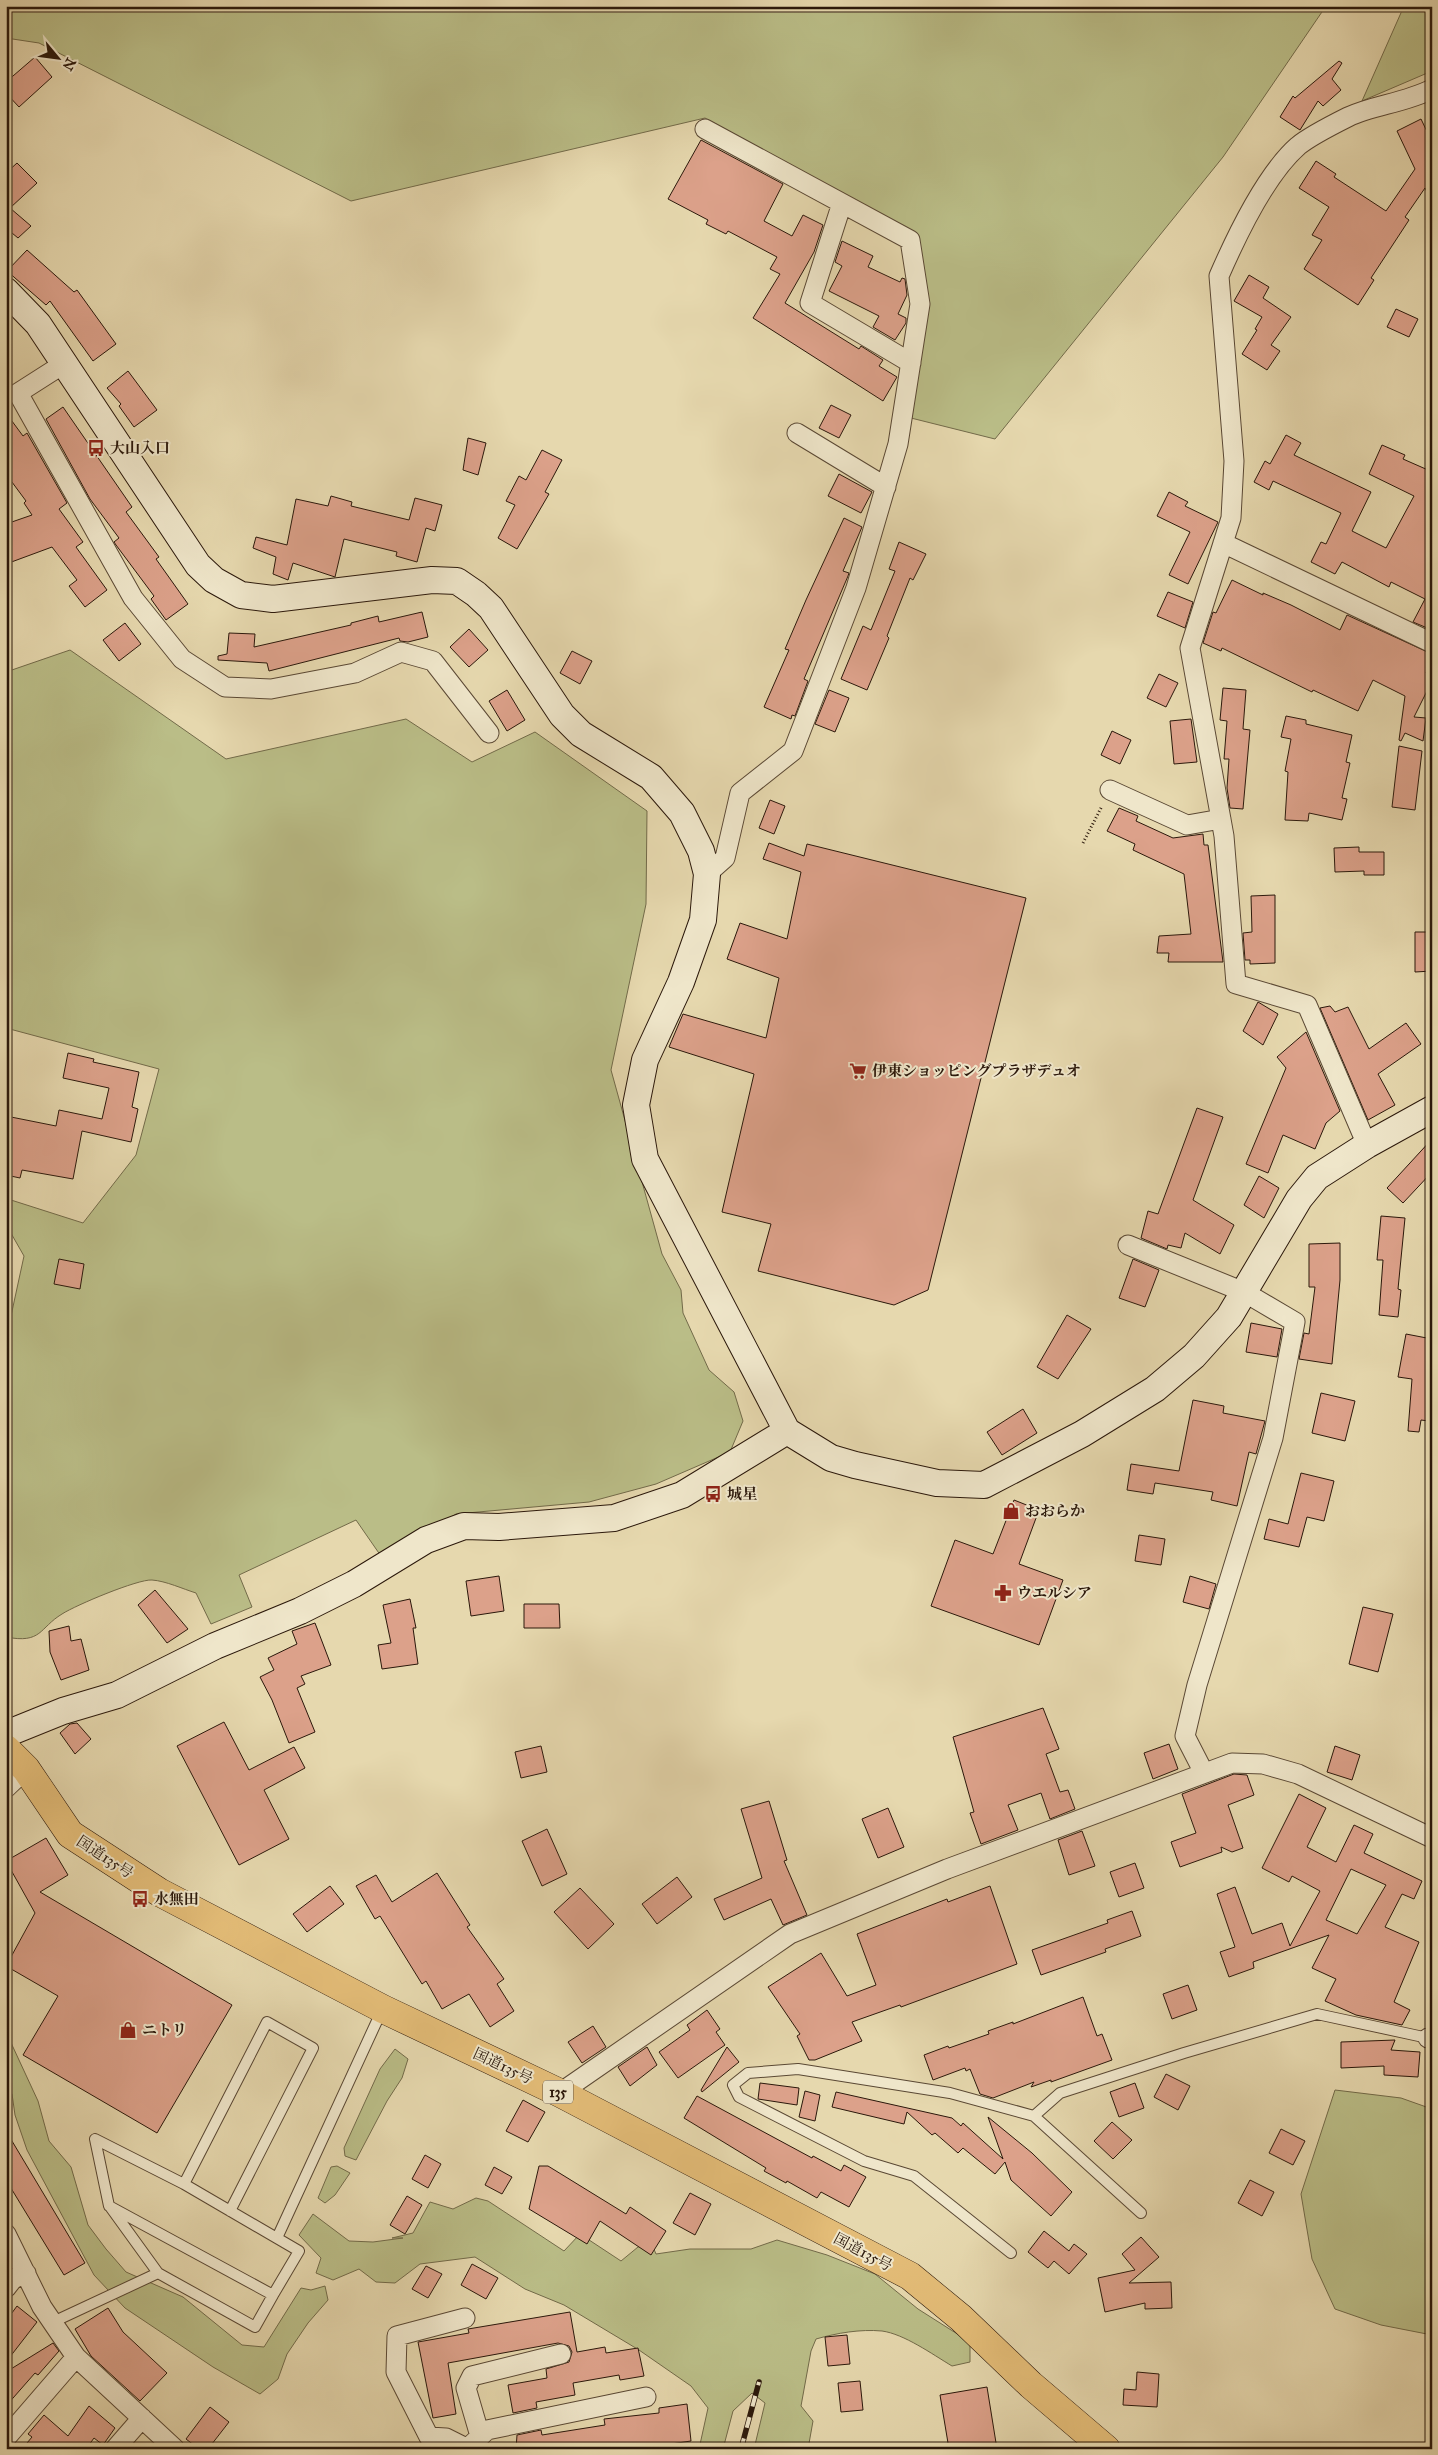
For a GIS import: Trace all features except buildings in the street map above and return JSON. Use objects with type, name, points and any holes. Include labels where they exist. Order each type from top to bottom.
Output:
[{"type":"highway","name":"国道135号","points":[[6,1749],[26,1769],[70,1834],[159,1892],[383,2009],[560,2093],[910,2276],[960,2318],[1031,2385],[1106,2449]]},
{"type":"street","points":[[1367,1145],[1306,1005],[1236,984],[1221,819],[1190,648],[1231,518],[1234,461],[1219,276],[1231,248],[1275,172],[1299,145],[1350,116],[1389,106],[1432,89]]},
{"type":"street","points":[[706,129],[910,240],[920,304],[898,444],[856,588],[792,751],[740,793],[724,858],[707,874]]},
{"type":"street","points":[[842,203],[810,303],[911,363]]},
{"type":"street","points":[[6,291],[38,324],[198,565],[214,580],[241,595],[273,599],[432,580],[457,581],[491,608],[562,715],[581,734],[651,777],[682,812],[701,851],[707,874],[703,920],[681,982],[645,1060],[636,1105],[645,1159],[787,1431],[831,1458],[937,1483],[984,1485],[1082,1434],[1154,1389],[1194,1356],[1228,1317],[1299,1199],[1317,1177],[1367,1145],[1432,1109]]},
{"type":"street","points":[[65,363],[18,393],[133,598],[182,659],[225,687],[271,689],[355,673],[401,652],[433,661],[489,733]]},
{"type":"street","points":[[797,433],[886,487]]},
{"type":"street","points":[[1223,544],[1432,643]]},
{"type":"street","points":[[1110,790],[1187,825],[1221,819]]},
{"type":"street","points":[[1128,1245],[1244,1292],[1295,1322],[1273,1438],[1197,1686],[1185,1736],[1204,1773]]},
{"type":"street","points":[[6,1734],[63,1711],[117,1695],[215,1646],[300,1610],[354,1584],[426,1540],[464,1526],[499,1527],[614,1518],[682,1495],[787,1431]]},
{"type":"street","points":[[560,2093],[790,1934],[947,1869],[1232,1763],[1263,1764],[1298,1774],[1432,1838]]},
{"type":"street","points":[[6,1788],[26,1769]]},
{"type":"street","points":[[6,2234],[42,2307],[76,2357],[176,2449]]},
{"type":"street","points":[[6,2288],[13,2279],[26,2273]]},
{"type":"street","points":[[465,2318],[397,2336],[396,2372],[429,2437],[446,2438],[472,2444]]},
{"type":"street","points":[[472,2444],[466,2388],[472,2376],[561,2354]]},
{"type":"street","points":[[6,2438],[76,2357]]},
{"type":"street","points":[[472,2444],[487,2430],[646,2397]]},
{"type":"street","points":[[115,2449],[142,2418]]},
{"type":"lane","points":[[277,2238],[383,2009]]},
{"type":"lane","points":[[1034,2116],[1060,2093],[1184,2053],[1317,2014],[1430,2038]]},
{"type":"lane","points":[[184,2184],[267,2022],[312,2048],[230,2212]]},
{"type":"lane","points":[[1011,2252],[914,2176],[864,2161],[739,2096],[733,2085],[748,2073],[798,2069],[950,2093],[1034,2116],[1142,2213]]},
{"type":"lane","points":[[95,2139],[184,2184],[277,2238],[299,2251],[255,2327],[158,2273],[109,2206],[95,2139]]},
{"type":"lane","points":[[109,2206],[273,2295]]},
{"type":"lane","points":[[53,2322],[158,2273]]},
{"type":"path","points":[[1082,843],[1110,790]]},
{"type":"green space","points":[[6,6],[1326,6],[1223,157],[995,439],[907,417],[918,235],[705,118],[351,201],[39,43],[6,38]]},
{"type":"green space","points":[[1404,6],[1432,6],[1432,71],[1362,101]]},
{"type":"green space","points":[[70,650],[226,759],[406,719],[472,762],[535,732],[647,811],[646,904],[611,1070],[662,1254],[681,1290],[683,1313],[709,1370],[734,1392],[743,1421],[730,1452],[656,1484],[589,1502],[456,1514],[383,1559],[356,1520],[239,1575],[252,1607],[211,1624],[196,1593],[169,1583],[152,1580],[121,1588],[80,1605],[54,1619],[33,1636],[18,1639],[6,1637],[6,1339],[24,1256],[8,1228],[11,1200],[83,1223],[136,1155],[159,1069],[6,1028],[6,672]]},
{"type":"green space","points":[[6,2032],[38,2101],[49,2141],[71,2167],[88,2225],[126,2272],[183,2297],[242,2345],[264,2347],[301,2288],[311,2290],[325,2286],[328,2300],[308,2323],[287,2354],[278,2379],[260,2394],[213,2367],[125,2308],[94,2275],[27,2150],[15,2115],[12,2094],[6,2087]]},
{"type":"green space","points":[[395,2049],[408,2059],[402,2078],[387,2101],[356,2160],[345,2156],[344,2148],[380,2069]]},
{"type":"green space","points":[[1335,2090],[1401,2098],[1432,2109],[1432,2335],[1381,2325],[1335,2309],[1312,2259],[1301,2194]]},
{"type":"green space","points":[[337,2166],[350,2173],[335,2195],[325,2203],[318,2198],[331,2167]]},
{"type":"green space","points":[[476,2198],[488,2201],[564,2251],[580,2234],[621,2261],[638,2247],[651,2242],[656,2254],[690,2249],[751,2249],[777,2240],[827,2255],[875,2274],[918,2309],[970,2342],[970,2362],[952,2366],[909,2340],[882,2331],[849,2332],[816,2339],[811,2351],[801,2406],[813,2421],[808,2449],[754,2449],[765,2403],[752,2393],[733,2411],[723,2449],[699,2449],[708,2408],[691,2386],[639,2350],[564,2305],[525,2289],[475,2257],[420,2264],[395,2283],[376,2282],[359,2269],[333,2280],[316,2273],[321,2258],[299,2235],[313,2214],[349,2241],[373,2242],[403,2238],[392,2238],[413,2233],[430,2202],[453,2209]]},
{"type":"railway","points":[[741,2449],[759,2382]]},
{"type":"place","name":"大山入口","points":[[96,448]]},
{"type":"place","name":"伊東ショッピングプラザデュオ","points":[[858,1071]]},
{"type":"place","name":"城星","points":[[713,1494]]},
{"type":"place","name":"おおらか","points":[[1011,1511]]},
{"type":"place","name":"ウエルシア","points":[[1003,1593]]},
{"type":"place","name":"水無田","points":[[140,1899]]},
{"type":"place","name":"ニトリ","points":[[128,2030]]}]
